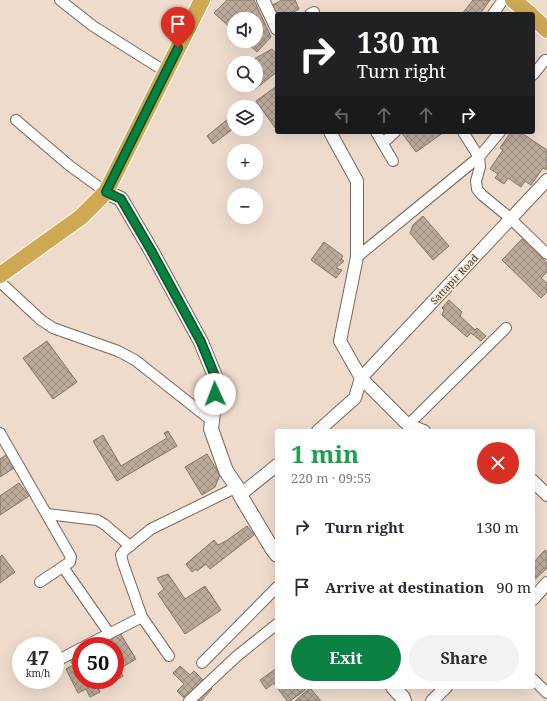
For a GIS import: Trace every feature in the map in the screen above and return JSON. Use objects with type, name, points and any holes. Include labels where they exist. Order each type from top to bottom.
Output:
[{"type":"highway","points":[[0,275],[80,217],[106,192],[202,0]]},
{"type":"highway","points":[[535,20],[547,30]]},
{"type":"main road","points":[[106,192],[121,199],[201,342],[217,381],[210,429],[226,471],[275,552]]},
{"type":"main road","points":[[395,689],[404,701]]},
{"type":"street","points":[[60,0],[92,26],[166,72]]},
{"type":"street","points":[[263,0],[275,25]]},
{"type":"street","points":[[494,12],[503,0]]},
{"type":"street","points":[[535,72],[545,60],[547,60]]},
{"type":"street","points":[[16,120],[70,166],[106,192]]},
{"type":"street","points":[[331,134],[357,181],[357,257],[340,341],[361,378],[408,425],[419,429]]},
{"type":"street","points":[[377,134],[393,161]]},
{"type":"street","points":[[383,143],[394,134]]},
{"type":"street","points":[[464,134],[479,157],[480,167],[476,181],[477,189],[482,196],[510,218],[547,254]]},
{"type":"street","points":[[357,257],[479,157],[498,134]]},
{"type":"street","name":"Sattapir Road","points":[[361,378],[547,180]]},
{"type":"street","points":[[0,282],[41,320],[53,328],[118,351],[135,360],[212,421]]},
{"type":"street","points":[[408,425],[506,328]]},
{"type":"street","points":[[320,429],[355,398],[361,378]]},
{"type":"street","points":[[0,433],[71,557],[70,562],[40,582]]},
{"type":"street","points":[[169,656],[142,617],[122,564],[121,556],[124,551],[151,530],[239,491],[275,466]]},
{"type":"street","points":[[535,483],[547,495]]},
{"type":"street","points":[[46,514],[97,520],[130,546]]},
{"type":"street","points":[[63,567],[109,633]]},
{"type":"street","points":[[535,597],[547,583]]},
{"type":"street","points":[[202,664],[275,589]]},
{"type":"street","points":[[102,637],[142,617]]},
{"type":"street","points":[[188,701],[237,656],[275,626]]},
{"type":"street","points":[[535,681],[547,693]]},
{"type":"street","points":[[432,701],[444,689]]},
{"type":"building","points":[[227,0],[254,0],[260,12],[227,12],[227,25],[214,13]]},
{"type":"building","points":[[282,0],[295,0],[299,9],[294,12],[275,12],[275,18],[269,7]]},
{"type":"building","points":[[473,0],[490,0],[481,12],[464,12]]},
{"type":"building","points":[[263,20],[271,37],[263,46]]},
{"type":"building","points":[[253,48],[261,48],[257,52]]},
{"type":"building","points":[[272,49],[275,53],[275,74],[263,83],[263,56],[260,56]]},
{"type":"building","points":[[275,87],[275,128],[263,111],[263,100],[257,100]]},
{"type":"building","points":[[227,120],[227,133],[213,144],[207,136]]},
{"type":"building","points":[[402,134],[441,134],[416,152]]},
{"type":"building","points":[[510,134],[523,134],[547,150],[547,170],[543,168],[531,185],[525,181],[521,187],[508,178],[504,184],[495,178],[498,174],[490,169],[503,150],[500,148]]},
{"type":"building","points":[[423,216],[449,246],[433,260],[410,233],[413,225]]},
{"type":"building","points":[[522,239],[547,263],[547,272],[541,278],[547,283],[547,292],[541,298],[502,260]]},
{"type":"building","points":[[324,242],[343,256],[341,259],[344,261],[336,268],[342,270],[336,278],[311,260]]},
{"type":"building","points":[[449,300],[462,312],[460,316],[475,330],[477,328],[486,336],[481,341],[471,333],[467,337],[442,315],[444,310],[442,308]]},
{"type":"building","points":[[47,341],[77,382],[53,399],[23,358]]},
{"type":"building","points":[[168,431],[177,446],[117,481],[93,441],[103,435],[121,466],[167,438],[164,433]]},
{"type":"building","points":[[9,453],[17,466],[0,477],[0,459]]},
{"type":"building","points":[[207,454],[220,475],[215,487],[202,495],[185,467]]},
{"type":"building","points":[[19,483],[29,496],[0,515],[0,496]]},
{"type":"building","points":[[247,526],[254,535],[210,569],[206,564],[197,571],[196,569],[192,572],[186,564],[214,540],[218,545]]},
{"type":"building","points":[[545,550],[547,552],[547,568],[535,579],[535,561]]},
{"type":"building","points":[[2,555],[15,572],[0,583],[0,557]]},
{"type":"building","points":[[168,574],[185,599],[205,586],[221,610],[185,634],[158,594],[164,589],[157,578]]},
{"type":"building","points":[[120,633],[122,637],[113,637]]},
{"type":"building","points":[[124,640],[136,659],[124,666]]},
{"type":"building","points":[[72,666],[72,681],[66,669]]},
{"type":"building","points":[[180,666],[190,675],[194,671],[212,689],[201,701],[195,701],[188,694],[184,698],[177,691],[184,684],[173,673]]},
{"type":"building","points":[[275,669],[275,684],[274,683],[266,689],[260,680]]},
{"type":"building","points":[[76,689],[86,689],[78,693]]},
{"type":"building","points":[[86,689],[98,689],[100,692],[90,697]]},
{"type":"building","points":[[278,689],[306,689],[290,701],[287,701]]},
{"type":"building","points":[[309,689],[311,689],[321,701],[295,701]]},
{"type":"route","points":[[178,48],[106,192],[121,199],[201,342],[217,381],[215,394]]}]
